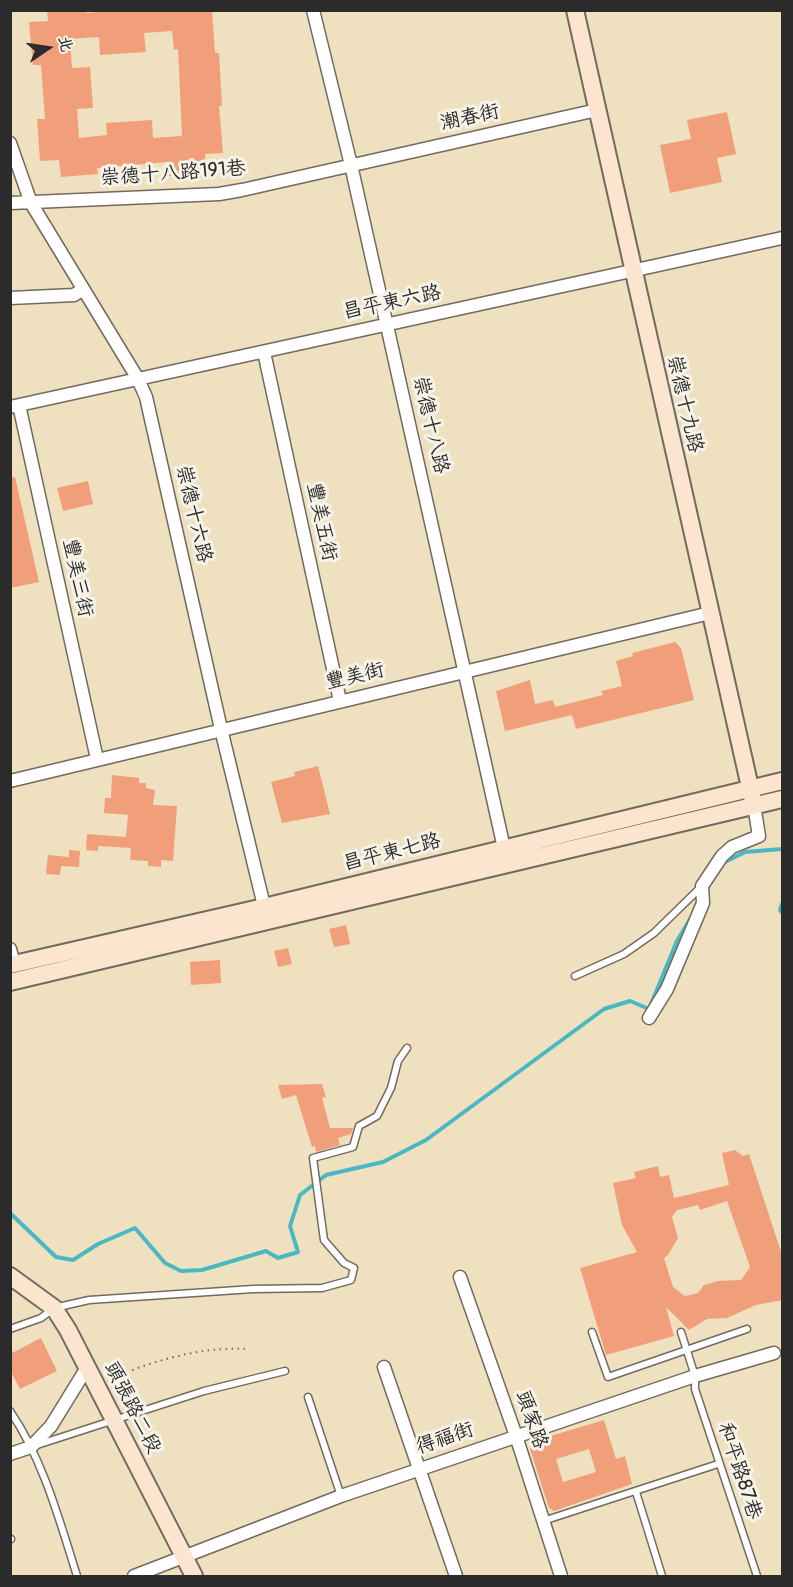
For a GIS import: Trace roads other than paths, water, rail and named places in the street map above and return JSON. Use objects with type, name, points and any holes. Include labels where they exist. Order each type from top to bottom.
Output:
[{"type":"street","name":"崇德十八路","points":[[313,10],[351,165],[504,848]]},
{"type":"street","name":"崇德十九路","points":[[575,10],[754,806]]},
{"type":"street","name":"潮春街","points":[[351,165],[597,110]]},
{"type":"street","name":"崇德十六路","points":[[10,143],[31,203],[138,379],[146,397],[266,914]]},
{"type":"street","name":"崇德十八路191巷","points":[[10,203],[219,194],[351,165]]},
{"type":"street","name":"昌平東六路","points":[[15,406],[783,238]]},
{"type":"street","points":[[10,298],[75,295],[83,289]]},
{"type":"street","name":"豐美五街","points":[[264,352],[340,701]]},
{"type":"street","name":"豐美三街","points":[[15,406],[97,759]]},
{"type":"street","name":"豐美街","points":[[10,781],[710,613]]},
{"type":"street","name":"昌平東七路","points":[[10,982],[504,848],[783,781]]},
{"type":"street","name":"昌平東七路","points":[[12,960],[266,914],[783,799]]},
{"type":"street","points":[[649,1018],[667,989],[703,903],[702,886],[722,856],[732,847],[759,836],[754,806]]},
{"type":"street","name":"頭張路二段","points":[[10,1276],[54,1308],[88,1366],[194,1576]]},
{"type":"street","name":"頭家路","points":[[460,1276],[516,1436],[561,1576]]},
{"type":"street","name":"得福街","points":[[134,1576],[341,1496],[419,1469],[695,1376],[778,1354]]},
{"type":"street","points":[[10,1454],[31,1447],[51,1426],[88,1366]]},
{"type":"street","points":[[384,1367],[456,1576]]},
{"type":"lane","points":[[575,975],[624,954],[654,933],[702,886]]},
{"type":"lane","points":[[10,1329],[40,1318],[54,1308],[89,1300],[322,1288],[351,1280],[354,1268],[344,1263],[324,1240],[313,1158],[353,1147],[359,1126],[377,1116],[391,1088],[398,1061],[407,1048]]},
{"type":"lane","points":[[592,1332],[608,1377],[747,1329]]},
{"type":"lane","name":"和平路87巷","points":[[681,1332],[695,1376],[695,1389],[718,1464],[757,1576]]},
{"type":"lane","points":[[31,1447],[204,1391],[285,1371]]},
{"type":"lane","points":[[308,1397],[341,1496]]},
{"type":"lane","points":[[10,1411],[31,1447],[55,1508],[77,1576]]},
{"type":"lane","points":[[543,1521],[718,1464]]},
{"type":"lane","points":[[636,1492],[662,1576]]},
{"type":"waterway","points":[[723,863],[745,852],[782,849]]},
{"type":"waterway","points":[[782,904],[780,910],[782,913]]},
{"type":"waterway","points":[[10,1213],[56,1257],[73,1260],[98,1244],[135,1228],[165,1263],[181,1271],[202,1270],[266,1251],[278,1258],[298,1252],[290,1226],[300,1195],[326,1175],[383,1162],[426,1140],[604,1009],[630,1001],[649,1009],[677,941],[692,916]]}]
